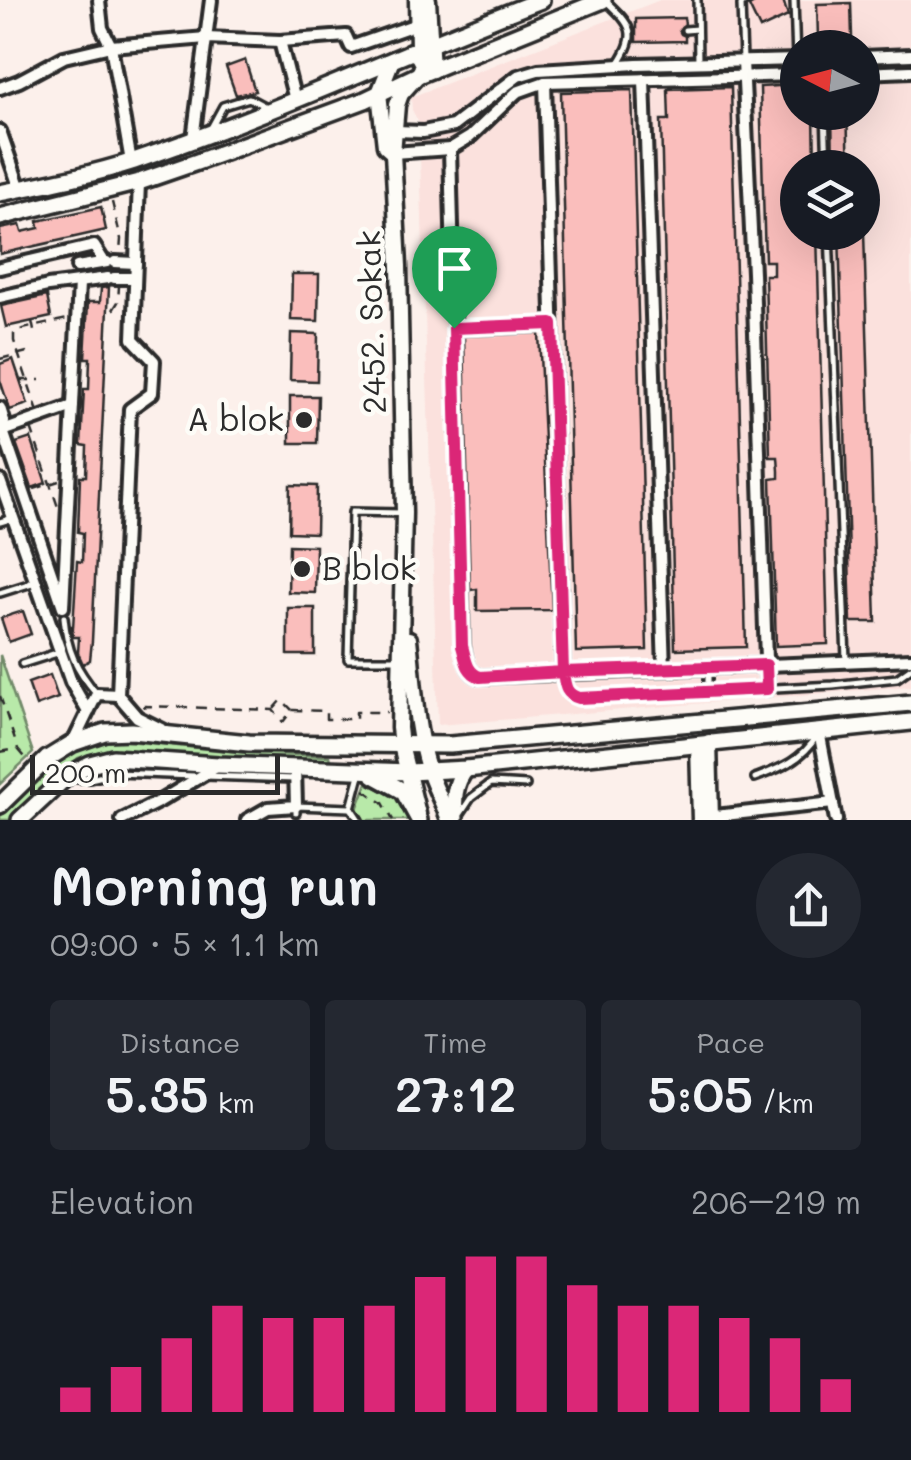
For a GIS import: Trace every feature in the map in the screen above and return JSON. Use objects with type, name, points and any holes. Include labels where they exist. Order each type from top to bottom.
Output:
[{"type":"main road","points":[[416,0],[425,72]]},
{"type":"main road","points":[[419,47],[428,0]]},
{"type":"main road","points":[[0,193],[130,162],[541,0]]},
{"type":"main road","points":[[0,216],[139,182],[375,101],[425,72],[604,0]]},
{"type":"main road","points":[[375,101],[392,60]]},
{"type":"main road","points":[[393,153],[400,94],[425,72]]},
{"type":"main road","name":"2452. Sokak","points":[[375,101],[385,146],[393,153],[404,513],[401,745],[418,820]]},
{"type":"main road","name":"2452. Sokak","points":[[404,589],[422,746],[429,772],[454,820]]},
{"type":"main road","points":[[0,806],[47,759],[72,743],[104,732],[248,743],[422,746],[911,704]]},
{"type":"main road","points":[[359,777],[911,722]]},
{"type":"main road","points":[[703,743],[706,819]]},
{"type":"main road","points":[[20,820],[67,776],[113,758],[359,777],[395,785],[403,791],[418,820]]},
{"type":"main road","points":[[454,820],[458,777],[466,769]]},
{"type":"street","points":[[99,0],[102,28],[111,46],[130,162]]},
{"type":"street","points":[[201,136],[211,0]]},
{"type":"street","points":[[0,88],[64,57],[111,46],[206,38],[280,41],[346,36],[351,46],[418,24]]},
{"type":"street","points":[[280,41],[295,100]]},
{"type":"street","points":[[880,56],[911,55]]},
{"type":"street","points":[[396,131],[424,132],[453,126],[518,76],[538,70],[780,60]]},
{"type":"street","points":[[743,61],[767,689]]},
{"type":"street","points":[[880,72],[911,71]]},
{"type":"street","points":[[393,153],[450,149],[470,137],[517,92],[545,82],[780,75]]},
{"type":"street","points":[[644,79],[664,669]]},
{"type":"street","points":[[545,82],[563,672]]},
{"type":"street","points":[[0,131],[5,163],[20,189]]},
{"type":"street","points":[[450,149],[462,646],[472,674],[480,677],[911,659]]},
{"type":"street","points":[[139,182],[132,339],[154,360],[152,393],[130,409],[118,694],[137,717],[186,737]]},
{"type":"street","points":[[0,268],[94,246],[109,262]]},
{"type":"street","points":[[77,267],[136,263]]},
{"type":"street","points":[[0,297],[48,286],[135,278]]},
{"type":"street","points":[[64,612],[79,283]]},
{"type":"street","points":[[3,432],[73,406]]},
{"type":"street","points":[[0,408],[3,432],[64,612]]},
{"type":"street","points":[[0,481],[71,682],[88,712]]},
{"type":"street","points":[[72,743],[98,694],[118,694]]},
{"type":"street","points":[[819,732],[836,820]]},
{"type":"street","points":[[122,820],[137,817],[218,766]]},
{"type":"street","points":[[247,820],[268,808],[296,810],[295,773]]},
{"type":"street","points":[[706,819],[832,803]]},
{"type":"lane","points":[[604,0],[633,31],[618,65]]},
{"type":"lane","points":[[697,0],[698,62]]},
{"type":"lane","points":[[743,61],[742,5],[746,0]]},
{"type":"lane","points":[[796,0],[796,30]]},
{"type":"lane","points":[[685,30],[697,29]]},
{"type":"lane","points":[[830,250],[846,662]]},
{"type":"lane","points":[[454,328],[552,324]]},
{"type":"lane","points":[[402,659],[348,659],[348,641],[352,512],[404,513]]},
{"type":"lane","points":[[0,522],[12,518]]},
{"type":"lane","points":[[0,594],[35,582]]},
{"type":"lane","points":[[64,612],[74,663],[98,694]]},
{"type":"lane","points":[[22,664],[60,652]]},
{"type":"lane","points":[[708,667],[708,693]]},
{"type":"lane","points":[[563,672],[565,688],[579,698],[708,693],[892,678],[911,668]]},
{"type":"lane","points":[[755,778],[795,761],[819,732]]},
{"type":"lane","points":[[78,778],[90,780],[116,773],[295,773]]},
{"type":"lane","points":[[358,820],[351,808],[359,777]]},
{"type":"lane","points":[[454,820],[471,798],[491,783],[526,784]]},
{"type":"lane","points":[[296,810],[351,808]]},
{"type":"path","points":[[62,506],[62,519],[41,458],[14,334],[33,324],[51,325],[77,317]]},
{"type":"path","points":[[33,324],[36,336]]},
{"type":"path","points":[[0,359],[28,352]]},
{"type":"path","points":[[20,380],[40,380]]},
{"type":"path","points":[[23,493],[70,477]]},
{"type":"path","points":[[0,696],[18,749],[31,764]]},
{"type":"path","points":[[144,714],[144,706],[273,710],[282,700],[292,710],[326,711],[326,720],[356,719],[356,712],[389,712]]},
{"type":"path","points":[[273,710],[282,722],[292,710]]},
{"type":"path","points":[[0,752],[18,749]]},
{"type":"path","points":[[359,777],[394,820]]},
{"type":"shaded area","points":[[660,0],[911,0],[911,686],[438,725],[419,123],[411,97]]},
{"type":"green space","points":[[0,655],[33,753],[0,784]]},
{"type":"green space","points":[[119,740],[247,753],[330,756],[332,764],[118,749],[97,752],[78,758],[10,820],[0,820],[40,777],[67,756],[99,743]]},
{"type":"green space","points":[[367,783],[397,797],[409,820],[364,820],[357,809]]},
{"type":"building","points":[[760,0],[783,0],[788,16],[760,29],[749,6]]},
{"type":"building","points":[[851,3],[852,30],[818,30],[817,4]]},
{"type":"building","points":[[684,18],[685,24],[679,30],[685,41],[636,42],[636,19]]},
{"type":"building","points":[[245,60],[255,91],[236,95],[226,67]]},
{"type":"building","points":[[780,86],[780,130],[814,130],[815,150],[780,150],[780,250],[817,250],[828,644],[776,646],[771,479],[779,478],[779,471],[778,457],[770,457],[765,275],[773,275],[773,261],[765,261],[760,87]]},
{"type":"building","points":[[731,87],[746,647],[675,649],[661,120],[669,120],[668,89]]},
{"type":"building","points":[[632,90],[647,650],[576,652],[561,92]]},
{"type":"building","points":[[832,130],[848,130],[848,150],[833,150]]},
{"type":"building","points":[[101,207],[106,230],[0,254],[0,229],[20,225],[22,232],[39,228],[38,221]]},
{"type":"building","points":[[840,250],[865,250],[876,622],[851,622]]},
{"type":"building","points":[[292,274],[319,274],[318,321],[291,320]]},
{"type":"building","points":[[109,287],[92,641],[90,660],[83,664],[78,653],[79,637],[73,637],[72,627],[77,561],[82,562],[83,533],[78,532],[80,476],[86,476],[87,446],[81,445],[84,389],[89,389],[90,358],[85,358],[88,302],[100,302],[101,288]]},
{"type":"building","points":[[47,296],[51,317],[6,327],[1,306]]},
{"type":"building","points":[[291,333],[318,334],[317,381],[290,380]]},
{"type":"building","points":[[539,333],[552,610],[477,611],[477,589],[470,590],[464,336]]},
{"type":"building","points":[[13,359],[28,404],[10,410],[0,380],[0,364]]},
{"type":"building","name":"A blok","points":[[290,396],[318,396],[317,443],[290,443]]},
{"type":"building","points":[[31,438],[46,483],[32,488],[16,443]]},
{"type":"building","points":[[290,485],[317,486],[316,533],[289,532]]},
{"type":"building","name":"B blok","points":[[289,545],[316,546],[315,593],[288,592]]},
{"type":"building","points":[[288,608],[315,608],[315,655],[288,655]]},
{"type":"building","points":[[23,611],[31,634],[9,642],[1,618]]},
{"type":"building","points":[[50,675],[58,698],[36,706],[28,683]]},
{"type":"place","name":"A blok","points":[[304,420]]},
{"type":"place","name":"B blok","points":[[302,569]]},
{"type":"route","points":[[454,328],[462,646],[472,674],[480,677],[563,672],[565,688],[579,698],[767,689],[766,665],[563,672],[552,324],[454,328]]}]
